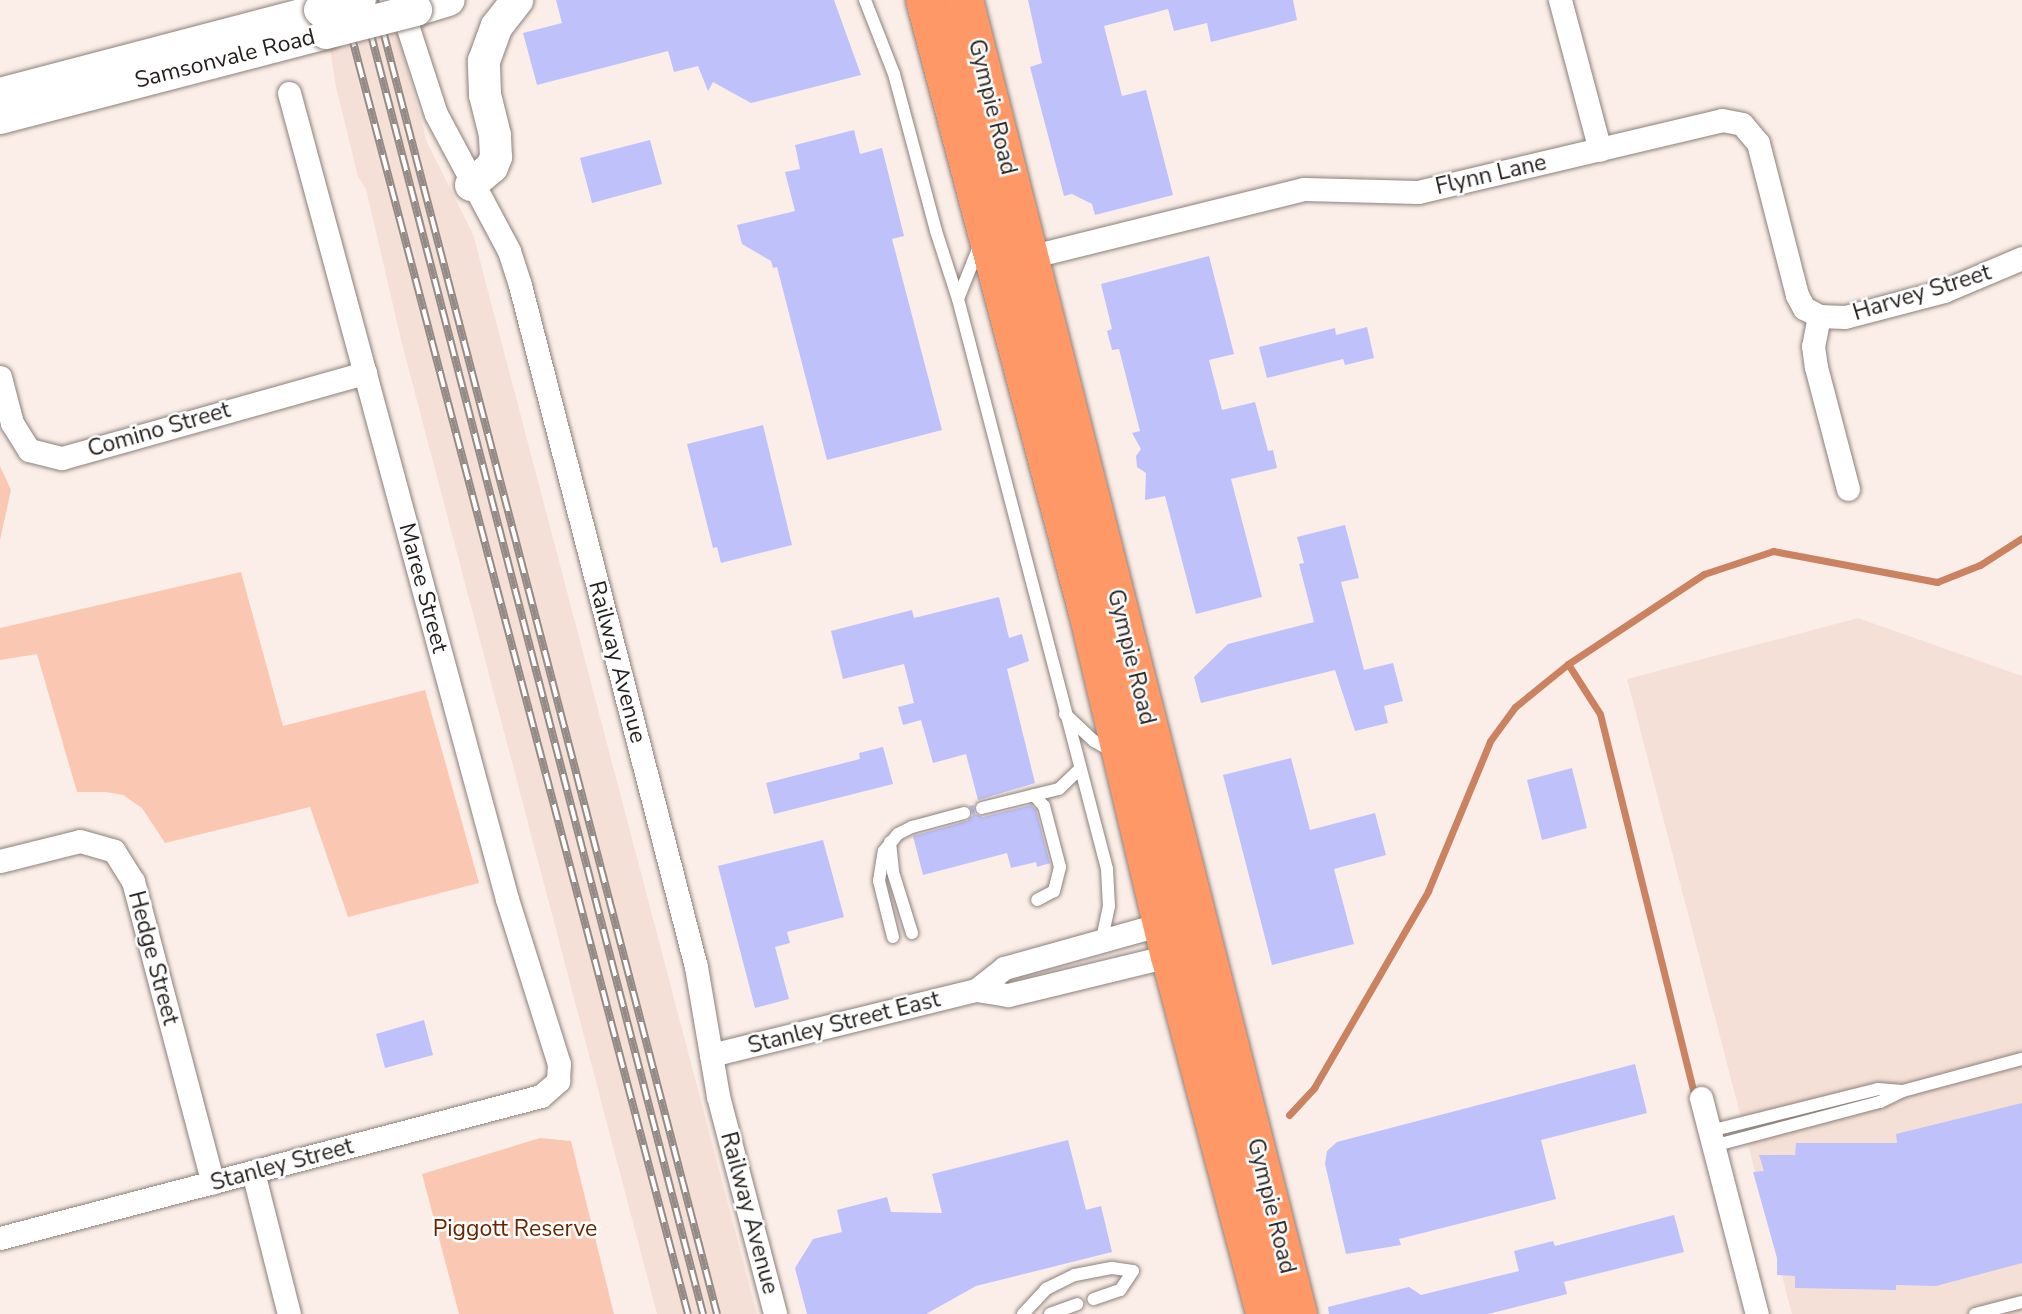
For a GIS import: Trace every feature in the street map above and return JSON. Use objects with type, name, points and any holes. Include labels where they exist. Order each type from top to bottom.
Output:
[{"type":"highway","name":"Gympie Road","points":[[925,0],[1088,613],[1121,757],[1183,935],[1298,1314]]},
{"type":"highway","name":"Gympie Road","points":[[964,0],[1029,257],[1183,935],[1265,1314]]},
{"type":"main road","name":"Samsonvale Road","points":[[0,118],[323,22],[360,0]]},
{"type":"main road","name":"Samsonvale Road","points":[[0,94],[323,22],[412,19],[449,0]]},
{"type":"main road","points":[[471,185],[492,167],[496,157],[495,135],[485,94],[484,61],[497,26],[517,0]]},
{"type":"street","points":[[1560,0],[1600,150]]},
{"type":"street","name":"Railway Avenue","points":[[412,19],[431,103],[471,185],[509,251],[520,285],[696,967],[718,1096],[775,1314]]},
{"type":"street","name":"Maree Street","points":[[289,93],[507,900],[559,1064],[558,1081]]},
{"type":"street","name":"Flynn Lane","points":[[1029,257],[1304,189],[1418,192],[1722,120],[1742,124],[1758,144],[1797,295],[1804,308],[1819,316]]},
{"type":"street","name":"Harvey Street","points":[[1819,316],[1832,319],[1845,317],[1944,291],[2022,258]]},
{"type":"street","points":[[1819,316],[1813,346],[1816,367],[1848,489]]},
{"type":"street","name":"Comino Street","points":[[0,377],[12,423],[29,450],[62,458],[365,373]]},
{"type":"street","name":"Hedge Street","points":[[0,861],[80,841],[114,850],[133,881],[213,1183]]},
{"type":"street","name":"Stanley Street East","points":[[711,1055],[976,990],[1008,995],[1183,935]]},
{"type":"street","name":"Stanley Street East","points":[[976,990],[1004,968],[1101,943],[1183,935]]},
{"type":"street","name":"Stanley Street","points":[[0,1238],[541,1096],[558,1081]]},
{"type":"street","points":[[1701,1098],[1757,1314]]},
{"type":"street","points":[[253,1172],[289,1314]]},
{"type":"lane","points":[[865,0],[894,74],[936,231],[958,299],[1110,887],[1101,943]]},
{"type":"lane","points":[[958,299],[985,231]]},
{"type":"lane","points":[[1065,714],[1094,741],[1121,757]]},
{"type":"lane","points":[[982,808],[1059,789],[1079,771]]},
{"type":"lane","points":[[1034,795],[1044,806],[1060,867],[1054,891],[1037,900]]},
{"type":"lane","points":[[893,937],[879,881],[881,859],[890,842],[912,827],[964,813]]},
{"type":"lane","points":[[890,842],[893,872],[912,933]]},
{"type":"lane","points":[[1712,1138],[1878,1089],[1903,1091],[2022,1059]]},
{"type":"lane","points":[[1023,1314],[1046,1289],[1075,1275],[1112,1268],[1133,1270],[1120,1290],[1094,1299]]},
{"type":"lane","points":[[1975,1314],[2022,1302]]},
{"type":"lane","points":[[1050,1314],[1077,1304]]},
{"type":"shaded area","points":[[397,31],[427,142],[473,234],[757,1314],[657,1314],[401,340],[366,189],[358,177],[336,87],[330,48]]},
{"type":"shaded area","points":[[1858,618],[2022,676],[2022,1314],[1792,1314],[1627,679]]},
{"type":"green space","points":[[0,466],[11,490],[0,540]]},
{"type":"green space","points":[[241,572],[283,726],[425,690],[479,883],[348,917],[310,807],[165,843],[142,808],[123,795],[77,792],[37,654],[0,660],[0,628]]},
{"type":"green space","name":"Piggott Reserve","points":[[540,1138],[571,1141],[614,1314],[459,1314],[422,1174]]},
{"type":"building","points":[[556,0],[834,0],[861,75],[751,103],[713,82],[708,91],[698,66],[674,72],[668,51],[537,85],[523,33],[562,23]]},
{"type":"building","points":[[1028,0],[1293,0],[1297,20],[1211,42],[1207,23],[1174,31],[1168,9],[1104,26],[1122,96],[1146,90],[1173,195],[1095,215],[1092,204],[1072,194],[1064,196],[1030,67],[1042,63]]},
{"type":"building","points":[[854,130],[860,154],[882,148],[904,236],[892,239],[942,430],[827,460],[777,267],[773,268],[771,261],[742,244],[737,225],[795,211],[785,172],[800,169],[795,145]]},
{"type":"building","points":[[650,140],[662,184],[592,203],[580,158]]},
{"type":"building","points":[[1209,256],[1234,354],[1209,360],[1222,410],[1255,402],[1268,451],[1273,450],[1277,468],[1231,479],[1262,597],[1196,614],[1165,496],[1145,500],[1146,473],[1137,467],[1136,456],[1141,449],[1132,433],[1140,431],[1119,349],[1112,350],[1107,331],[1112,329],[1101,284]]},
{"type":"building","points":[[1367,327],[1374,358],[1345,365],[1343,359],[1267,378],[1259,347],[1335,328],[1336,335]]},
{"type":"building","points":[[763,425],[792,545],[721,563],[717,547],[713,548],[687,444]]},
{"type":"building","points":[[1345,525],[1359,578],[1341,582],[1364,670],[1393,663],[1403,701],[1384,706],[1388,723],[1355,731],[1335,670],[1201,703],[1194,677],[1228,644],[1314,622],[1299,564],[1304,563],[1297,537]]},
{"type":"building","points":[[999,597],[1009,638],[1022,634],[1029,661],[1007,669],[1035,783],[978,800],[966,754],[933,763],[921,720],[903,725],[898,707],[914,703],[904,664],[843,679],[831,631],[912,610],[914,618]]},
{"type":"building","points":[[883,747],[893,784],[774,814],[766,783],[860,759],[859,753]]},
{"type":"building","points":[[1291,758],[1310,830],[1375,813],[1386,855],[1334,869],[1354,944],[1272,965],[1223,775]]},
{"type":"building","points":[[1572,768],[1587,828],[1542,840],[1527,780]]},
{"type":"building","points":[[974,805],[975,814],[983,817],[1031,805],[1036,810],[1050,863],[1037,867],[1036,862],[1011,868],[1007,853],[923,875],[913,836],[967,821],[973,815],[969,806]]},
{"type":"building","points":[[823,840],[844,917],[787,932],[790,943],[775,947],[789,999],[755,1008],[718,866]]},
{"type":"building","points":[[424,1020],[433,1055],[385,1068],[376,1034]]},
{"type":"building","points":[[1635,1064],[1647,1113],[1541,1140],[1556,1199],[1399,1239],[1401,1245],[1346,1254],[1325,1164],[1327,1151],[1337,1142]]},
{"type":"building","points":[[2022,1103],[2022,1263],[1936,1286],[1896,1285],[1896,1290],[1795,1288],[1795,1276],[1777,1275],[1777,1258],[1753,1172],[1764,1171],[1759,1155],[1795,1155],[1796,1143],[1897,1143],[1896,1134]]},
{"type":"building","points":[[1068,1140],[1086,1210],[1101,1206],[1112,1252],[976,1286],[926,1314],[807,1314],[795,1268],[813,1239],[842,1232],[837,1210],[887,1197],[891,1212],[942,1213],[932,1174]]},
{"type":"building","points":[[1674,1215],[1684,1252],[1564,1282],[1567,1294],[1488,1314],[1329,1314],[1328,1307],[1409,1287],[1421,1295],[1519,1271],[1514,1251],[1553,1241],[1555,1246]]},
{"type":"waterway","points":[[1289,1115],[1314,1088],[1428,891],[1490,741],[1515,707],[1568,664],[1704,574],[1773,551],[1937,582],[1980,565],[2022,538]]},
{"type":"waterway","points":[[1568,664],[1600,714],[1693,1091]]},
{"type":"railway","points":[[342,0],[688,1314]]},
{"type":"railway","points":[[362,0],[703,1314]]},
{"type":"railway","points":[[375,0],[717,1314]]}]
